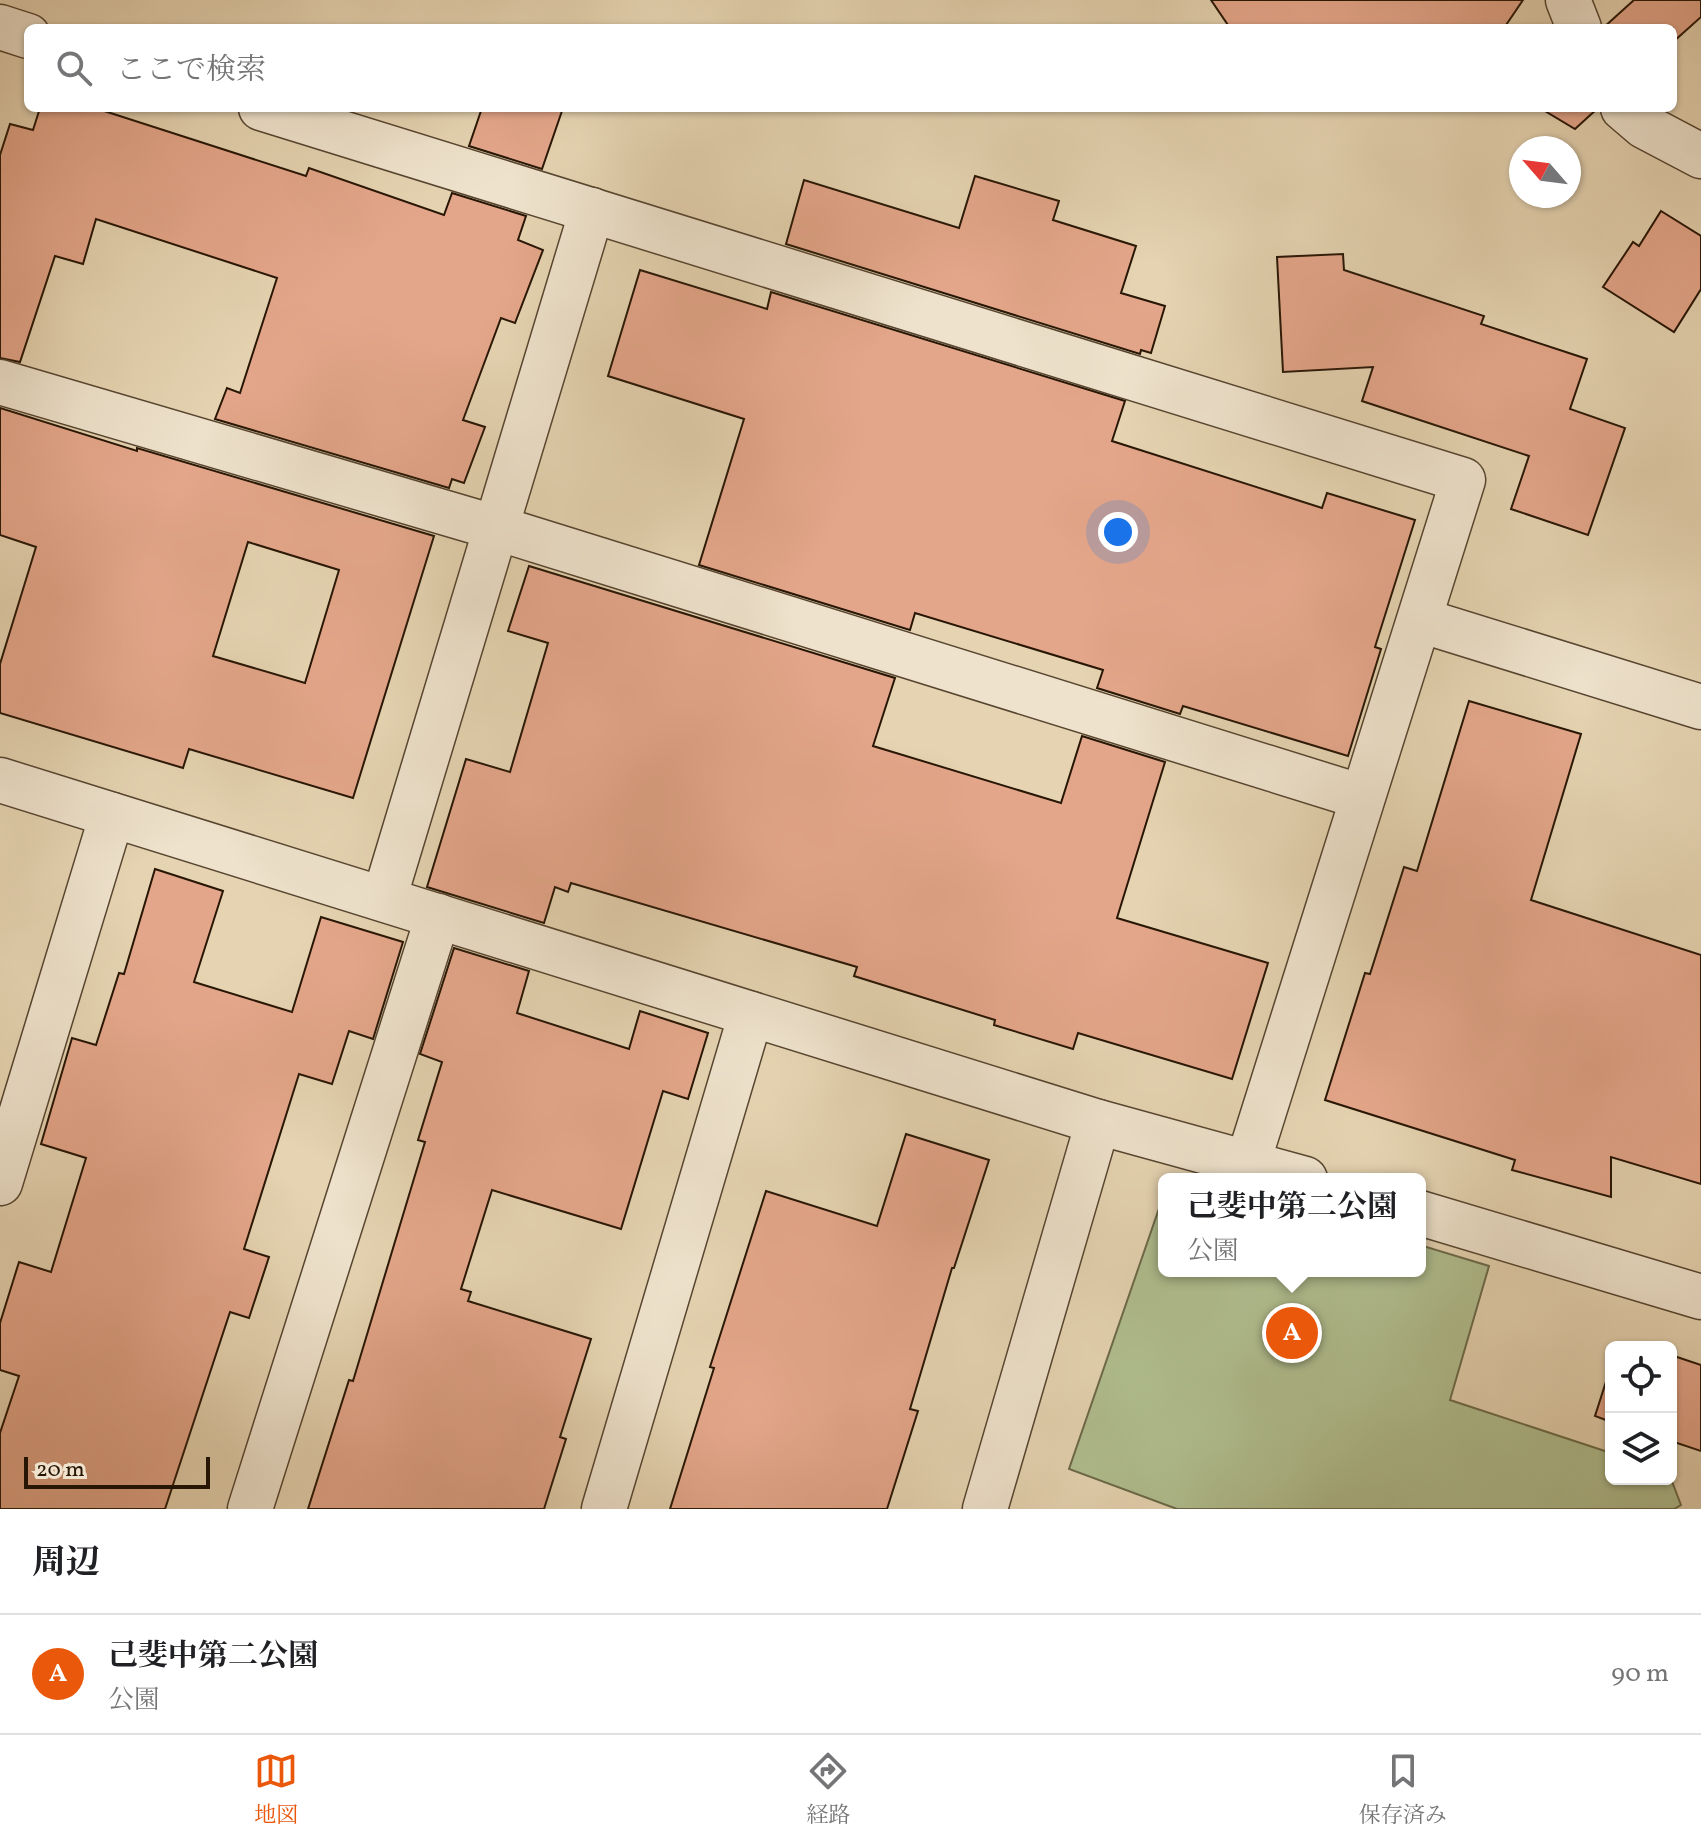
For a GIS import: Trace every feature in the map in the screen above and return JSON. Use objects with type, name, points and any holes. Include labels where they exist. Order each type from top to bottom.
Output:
[{"type":"street","points":[[1568,0],[1577,24]]},
{"type":"street","points":[[0,27],[24,35]]},
{"type":"street","points":[[274,112],[1463,480],[1248,1162]]},
{"type":"street","points":[[1628,112],[1644,126],[1701,156]]},
{"type":"street","points":[[384,899],[592,210]]},
{"type":"street","points":[[0,382],[497,528],[1362,797]]},
{"type":"street","points":[[1420,620],[1701,707]]},
{"type":"street","points":[[0,780],[1098,1122],[1285,1173]]},
{"type":"street","points":[[0,1183],[112,815]]},
{"type":"street","points":[[250,1509],[438,916]]},
{"type":"street","points":[[604,1509],[751,1014]]},
{"type":"street","points":[[985,1509],[1098,1122]]},
{"type":"street","points":[[1426,1215],[1701,1297]]},
{"type":"green space","points":[[1158,1211],[1158,1277],[1426,1277],[1426,1247],[1489,1266],[1450,1400],[1605,1451],[1605,1485],[1673,1485],[1681,1505],[1674,1509],[1177,1509],[1069,1469]]},
{"type":"building","points":[[1211,0],[1523,0],[1507,24],[1227,24]]},
{"type":"building","points":[[1634,0],[1701,0],[1701,17],[1677,38],[1677,24],[1607,24]]},
{"type":"building","points":[[39,112],[107,112],[306,176],[309,168],[444,215],[452,193],[526,216],[518,240],[543,250],[515,323],[501,318],[463,420],[485,427],[464,483],[452,479],[449,488],[215,419],[227,388],[240,393],[277,278],[96,219],[83,264],[55,256],[20,362],[0,358],[0,155],[10,124],[33,130]]},
{"type":"building","points":[[481,112],[562,112],[542,169],[469,146]]},
{"type":"building","points":[[1547,112],[1594,112],[1575,129]]},
{"type":"building","points":[[975,176],[1059,201],[1053,220],[1136,246],[1121,293],[1165,306],[1151,353],[1141,350],[1140,354],[786,244],[804,180],[959,228]]},
{"type":"building","points":[[1661,211],[1701,236],[1701,289],[1674,332],[1603,287],[1633,242],[1639,246]]},
{"type":"building","points":[[1343,254],[1344,270],[1484,316],[1481,324],[1587,359],[1570,409],[1625,428],[1588,535],[1511,509],[1529,456],[1362,401],[1373,367],[1283,372],[1277,257]]},
{"type":"building","points":[[640,270],[767,309],[771,292],[1125,401],[1112,441],[1322,508],[1327,493],[1415,520],[1375,647],[1381,649],[1348,756],[1183,706],[1180,714],[1097,688],[1103,670],[915,613],[910,630],[699,565],[744,419],[608,376]]},
{"type":"building","points":[[0,408],[137,451],[137,448],[434,536],[353,798],[189,749],[183,768],[0,713],[0,664],[36,547],[0,535]],"holes":[[[248,542],[339,570],[305,683],[213,656]]]},
{"type":"building","points":[[529,566],[895,678],[873,746],[1061,803],[1082,736],[1165,762],[1117,918],[1268,963],[1232,1079],[1078,1033],[1073,1049],[994,1025],[995,1020],[854,976],[857,967],[571,883],[568,892],[555,887],[544,923],[427,887],[466,759],[510,772],[548,643],[508,631]]},
{"type":"building","points":[[1469,701],[1581,734],[1531,900],[1701,955],[1701,1184],[1611,1157],[1611,1197],[1512,1170],[1515,1160],[1325,1100],[1365,973],[1370,974],[1404,867],[1417,871]]},
{"type":"building","points":[[155,869],[223,891],[194,982],[292,1012],[321,917],[403,942],[373,1039],[349,1031],[332,1084],[299,1074],[244,1249],[269,1257],[249,1318],[230,1312],[165,1509],[0,1509],[0,1433],[19,1376],[0,1370],[0,1323],[19,1262],[51,1272],[86,1158],[41,1144],[72,1038],[96,1045],[119,973],[124,974]]},
{"type":"building","points":[[454,948],[529,971],[517,1013],[629,1049],[640,1011],[708,1033],[688,1099],[663,1091],[621,1229],[492,1190],[461,1289],[471,1292],[468,1301],[591,1339],[560,1437],[566,1439],[544,1509],[308,1509],[349,1380],[353,1381],[425,1142],[418,1140],[442,1062],[420,1054]]},
{"type":"building","points":[[906,1134],[989,1160],[952,1268],[910,1409],[918,1411],[887,1509],[670,1509],[714,1368],[710,1367],[766,1191],[877,1226]]},
{"type":"building","points":[[1677,1357],[1701,1365],[1701,1451],[1677,1443]]},
{"type":"building","points":[[1605,1385],[1605,1420],[1595,1416]]},
{"type":"place","name":"己斐中第二公園","points":[[1292,1333]]}]
